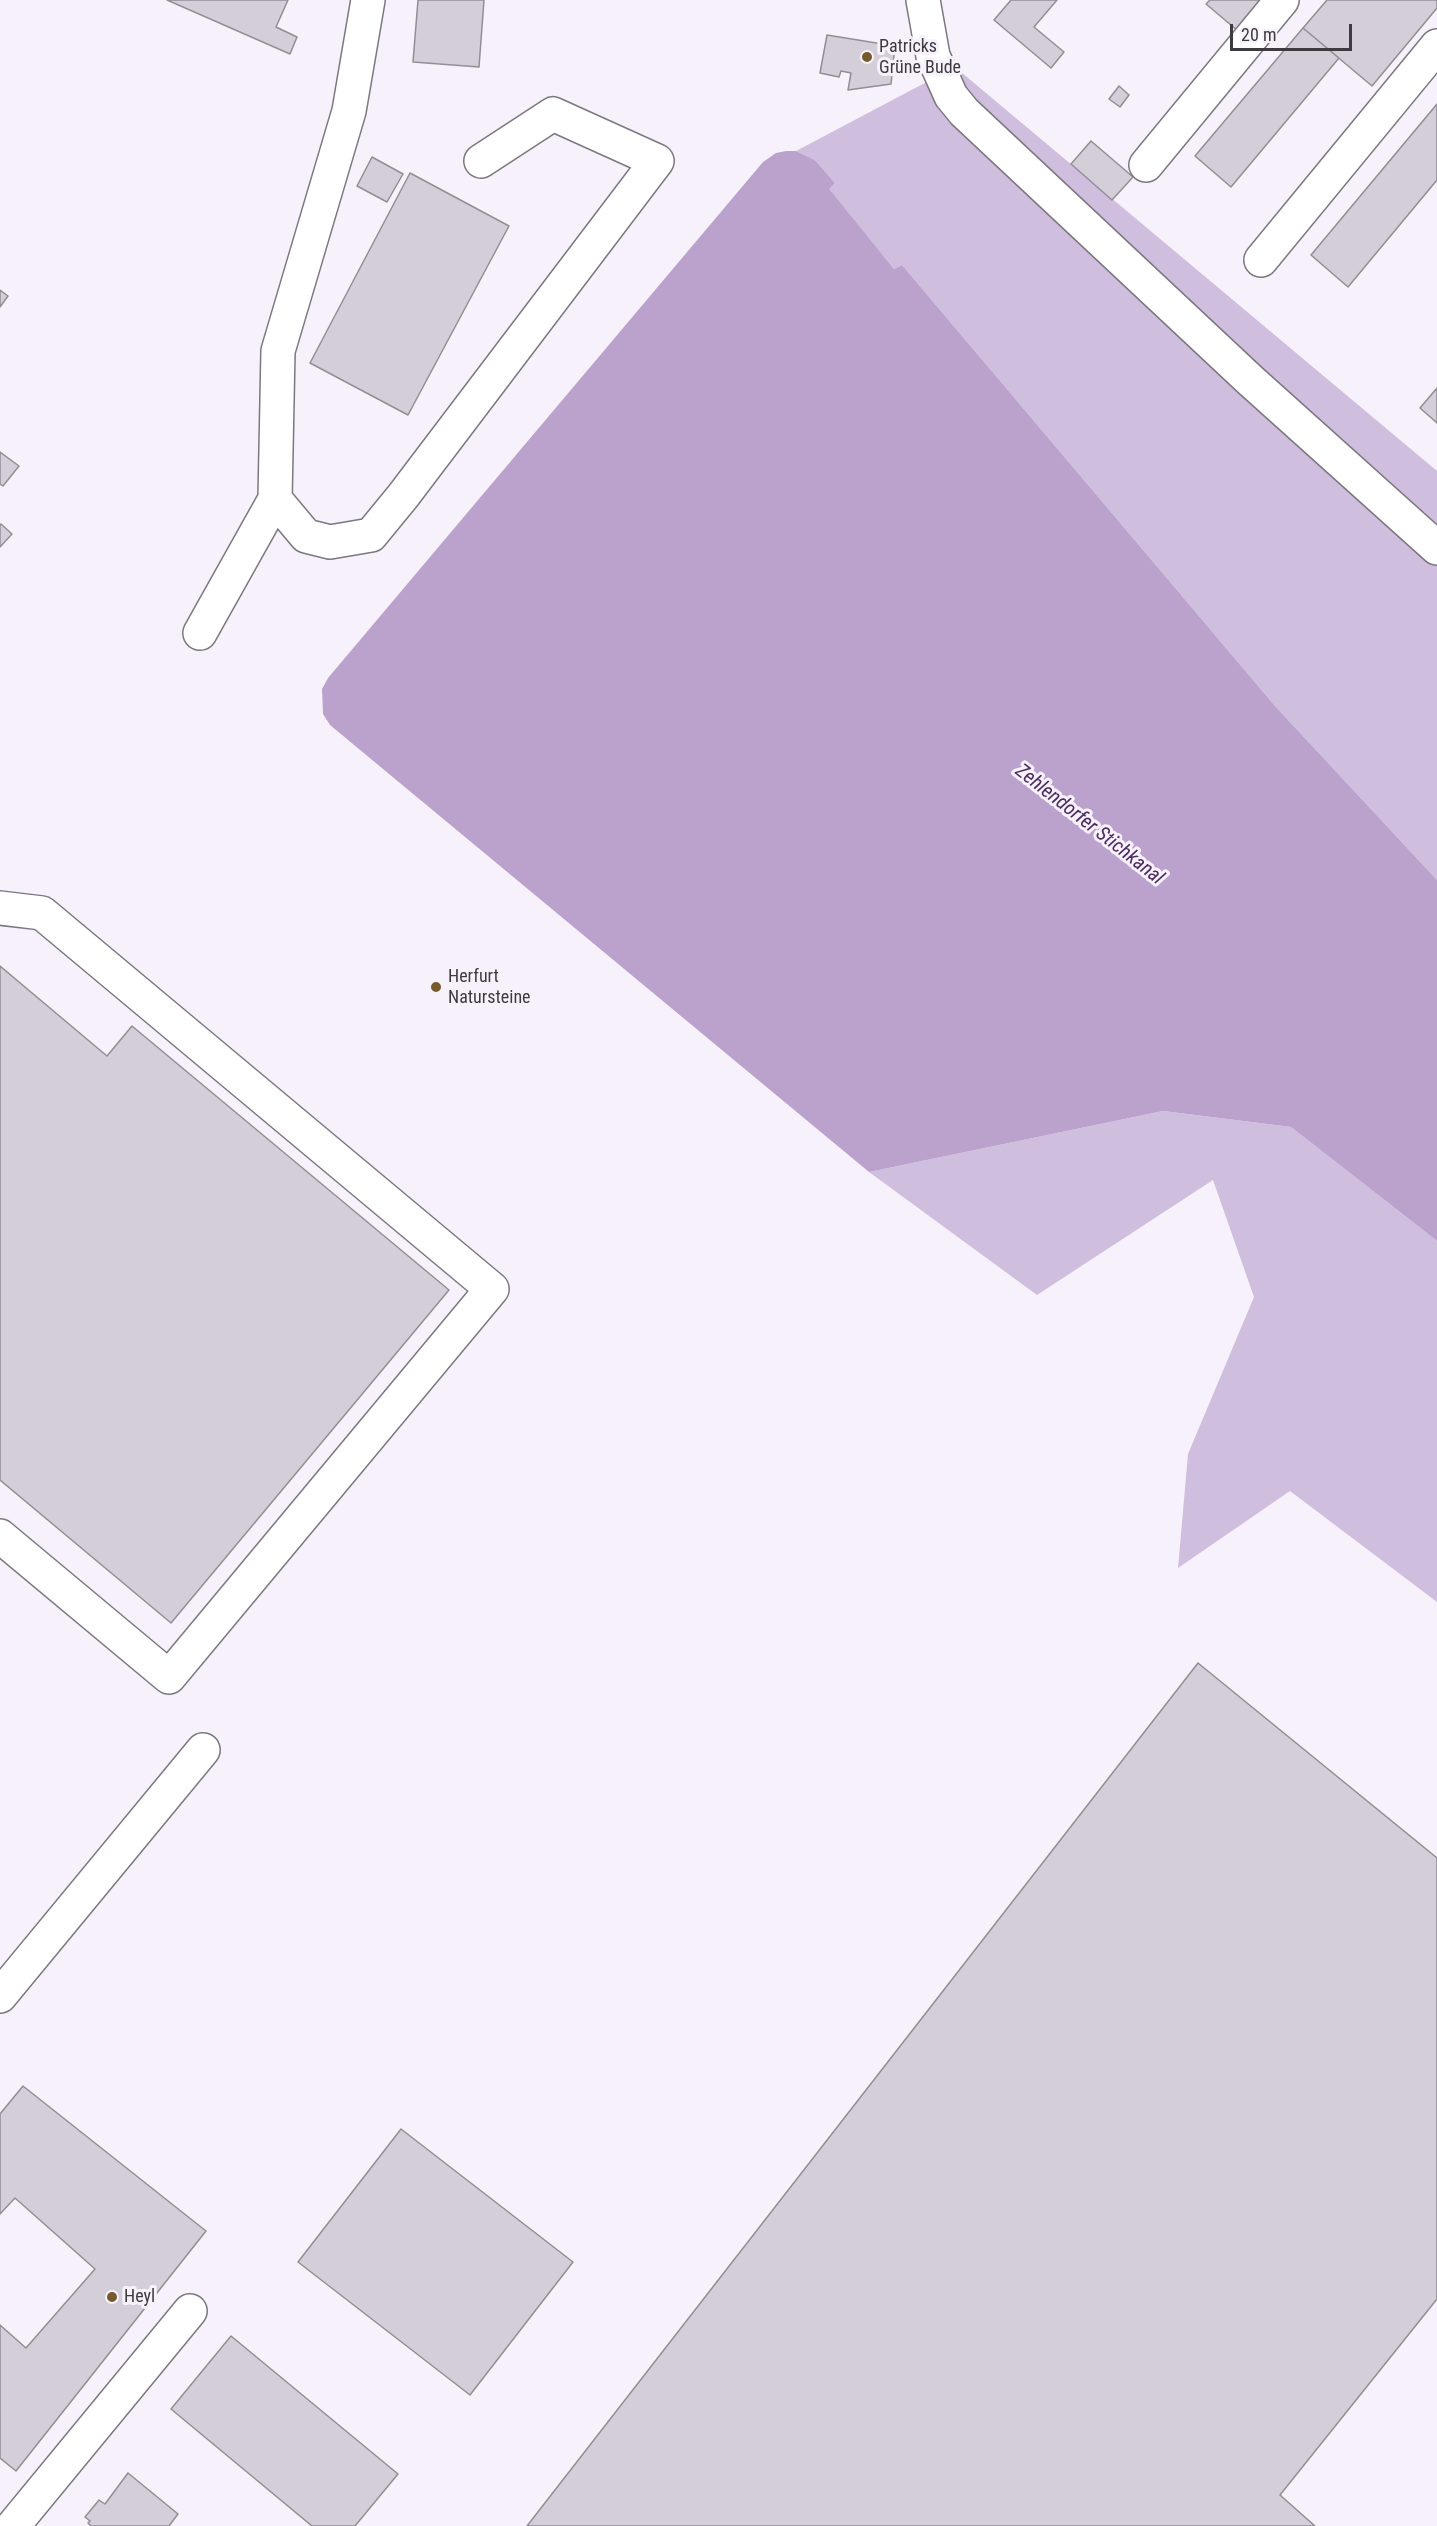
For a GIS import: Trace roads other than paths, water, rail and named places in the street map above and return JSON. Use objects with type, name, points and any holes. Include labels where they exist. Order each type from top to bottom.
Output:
[{"type":"lane","points":[[200,633],[274,499],[278,351],[349,111],[368,0]]},
{"type":"lane","points":[[923,0],[933,56],[951,96],[964,112],[1242,372],[1437,548]]},
{"type":"lane","points":[[1146,165],[1282,0]]},
{"type":"lane","points":[[1261,260],[1437,46]]},
{"type":"lane","points":[[274,499],[306,536],[330,542],[371,535],[657,161],[553,114],[482,160]]},
{"type":"lane","points":[[0,1536],[170,1677],[492,1289],[42,913],[6,905]]},
{"type":"lane","points":[[0,1996],[203,1750]]},
{"type":"lane","points":[[13,2526],[190,2312]]},
{"type":"water","name":"Zehlendorfer Stichkanal","points":[[796,151],[815,160],[835,183],[829,189],[894,269],[902,265],[1275,706],[1437,880],[1437,1241],[1291,1127],[1163,1111],[869,1172],[330,725],[323,714],[322,689],[328,678],[763,162],[776,153]]},
{"type":"place","name":"Patricks Grüne Bude","points":[[867,57]]},
{"type":"place","name":"Herfurt Natursteine","points":[[436,987]]},
{"type":"place","name":"Heyl","points":[[112,2297]]}]
